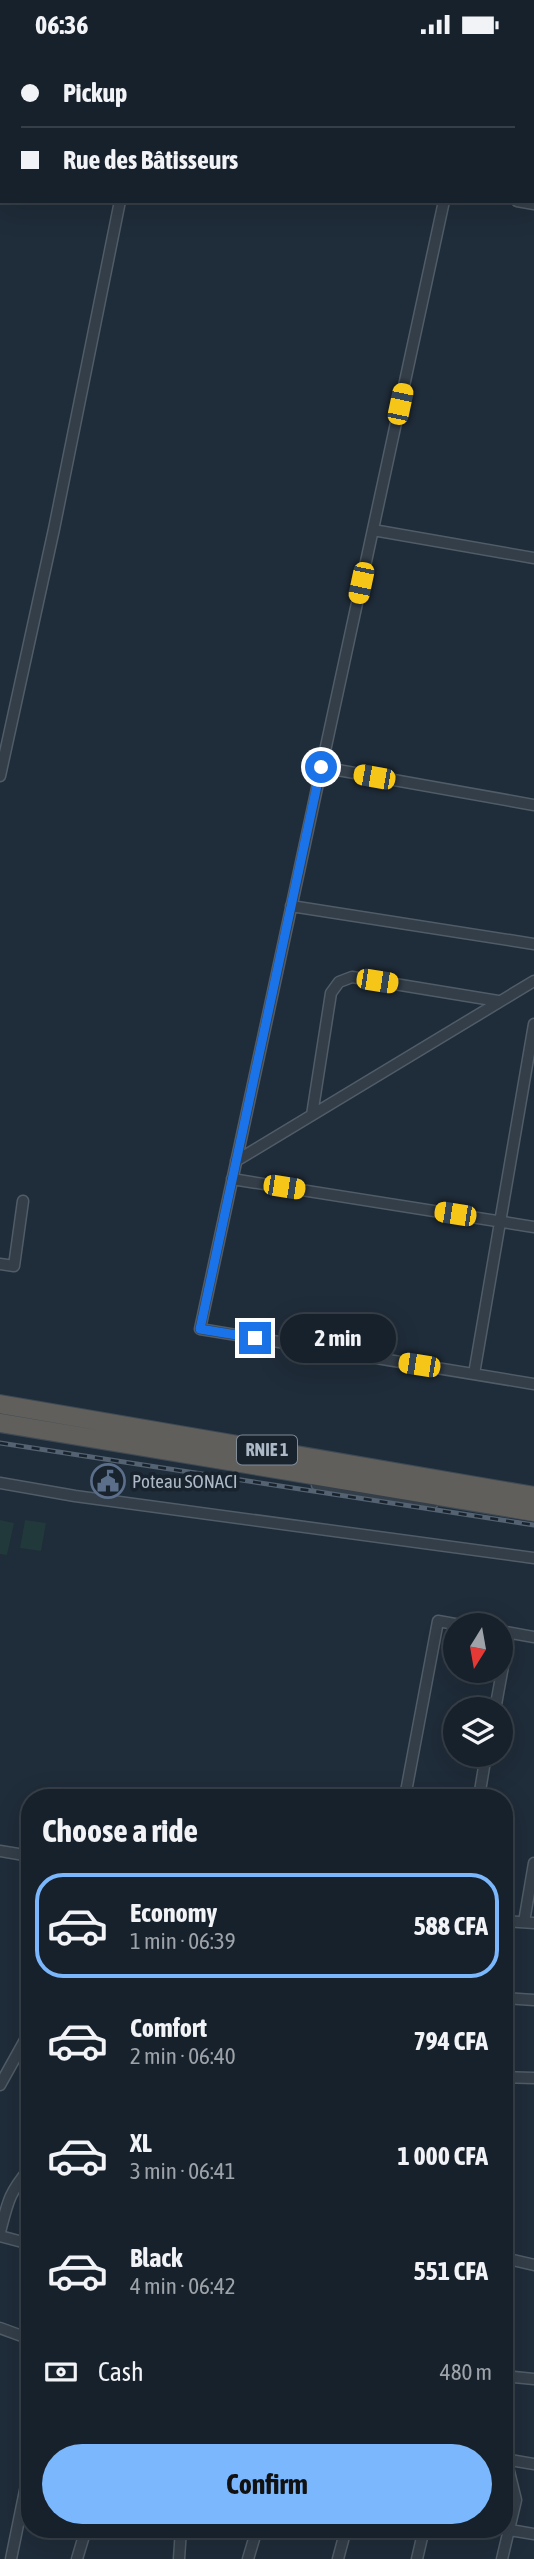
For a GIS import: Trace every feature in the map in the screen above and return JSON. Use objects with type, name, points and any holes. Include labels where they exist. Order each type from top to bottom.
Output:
[{"type":"highway","name":"RNIE 1","points":[[0,1404],[534,1496]]},
{"type":"highway","name":"RNIE 1","points":[[0,1423],[534,1511]]},
{"type":"street","points":[[0,776],[54,529],[120,203]]},
{"type":"street","points":[[443,203],[200,1329],[534,1384]]},
{"type":"street","points":[[373,530],[534,558]]},
{"type":"street","points":[[321,767],[534,805]]},
{"type":"street","points":[[291,906],[534,944]]},
{"type":"street","points":[[312,1115],[331,993],[339,982],[352,977],[498,1001]]},
{"type":"street","points":[[236,1161],[534,981]]},
{"type":"street","points":[[474,1374],[534,1024]]},
{"type":"street","points":[[232,1179],[534,1227]]},
{"type":"street","points":[[0,1264],[14,1266],[23,1201]]},
{"type":"street","points":[[0,1431],[534,1521]]},
{"type":"street","points":[[0,1483],[75,1496],[534,1557]]},
{"type":"street","points":[[406,1789],[438,1621],[443,1622]]},
{"type":"street","points":[[513,1633],[534,1637]]},
{"type":"street","points":[[480,1789],[484,1767]]},
{"type":"street","points":[[0,1851],[21,1854]]},
{"type":"street","points":[[529,1922],[534,1863]]},
{"type":"street","points":[[513,1999],[534,2000]]},
{"type":"street","points":[[0,2085],[21,2057]]},
{"type":"street","points":[[513,2077],[534,2078]]},
{"type":"street","points":[[21,2178],[9,2198],[0,2234],[21,2241]]},
{"type":"street","points":[[513,2259],[534,2265]]},
{"type":"street","points":[[0,2328],[21,2336]]},
{"type":"street","points":[[529,2378],[534,2368]]},
{"type":"street","points":[[513,2460],[534,2464]]},
{"type":"street","points":[[513,2489],[516,2500],[513,2515]]},
{"type":"street","points":[[11,2559],[21,2510]]},
{"type":"street","points":[[513,2530],[534,2534]]},
{"type":"street","points":[[77,2559],[83,2538]]},
{"type":"street","points":[[179,2559],[180,2538]]},
{"type":"street","points":[[248,2559],[254,2538]]},
{"type":"street","points":[[338,2559],[344,2538]]},
{"type":"street","points":[[417,2559],[422,2538]]},
{"type":"street","points":[[502,2559],[508,2538]]},
{"type":"green space","points":[[0,1520],[14,1523],[7,1555],[0,1554]]},
{"type":"green space","points":[[25,1520],[46,1523],[41,1551],[20,1548]]},
{"type":"railway","points":[[0,1443],[534,1525]]},
{"type":"place","name":"Poteau SONACI","points":[[108,1481]]},
{"type":"route","points":[[255,1338],[200,1329],[321,767]]}]
